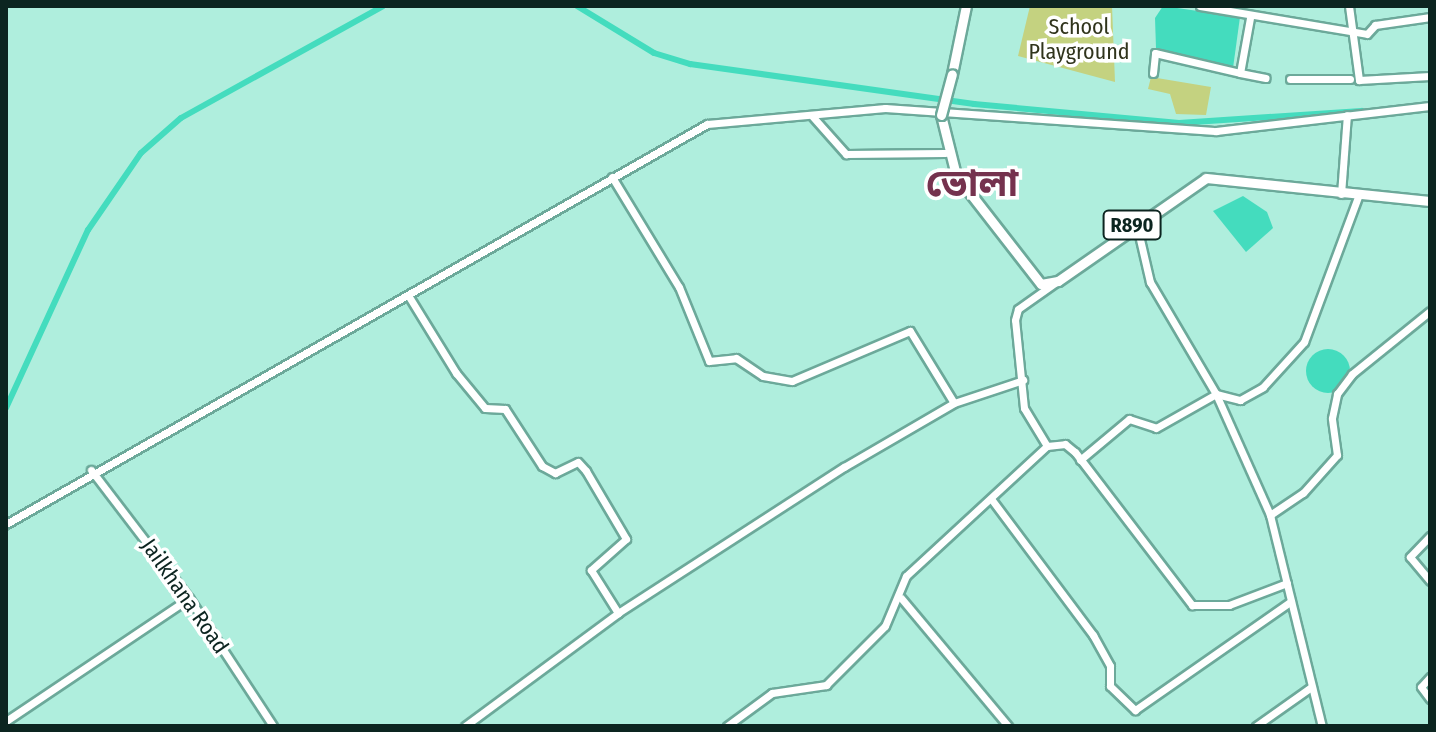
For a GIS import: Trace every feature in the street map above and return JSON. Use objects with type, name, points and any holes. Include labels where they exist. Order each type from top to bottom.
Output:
[{"type":"main road","points":[[966,6],[941,115],[945,153],[1034,280],[1058,281]]},
{"type":"main road","name":"R890","points":[[1058,281],[1136,222],[1206,178],[1358,197],[1430,201]]},
{"type":"street","points":[[1200,6],[1250,18],[1352,32],[1430,17]]},
{"type":"street","points":[[1349,6],[1359,80],[1430,76]]},
{"type":"street","points":[[1240,73],[1250,18]]},
{"type":"street","points":[[1153,73],[1155,53],[1266,78]]},
{"type":"street","points":[[1290,79],[1350,79]]},
{"type":"street","points":[[6,524],[91,470],[408,295],[707,124],[813,117],[885,108],[1216,131],[1430,106]]},
{"type":"street","points":[[1341,194],[1347,115]]},
{"type":"street","points":[[813,117],[846,154],[945,153]]},
{"type":"street","points":[[612,177],[679,287],[709,361],[736,358],[763,376],[792,381],[910,331],[954,403]]},
{"type":"street","points":[[1080,460],[1129,419],[1156,428],[1216,394],[1240,400],[1263,387],[1304,342],[1358,197]]},
{"type":"street","points":[[1136,222],[1150,282],[1216,394],[1270,515],[1322,726]]},
{"type":"street","points":[[1047,446],[1024,408],[1015,315],[1058,281]]},
{"type":"street","points":[[408,295],[456,373],[485,408],[505,409],[542,466],[555,473],[578,462],[586,471],[626,539],[591,570],[618,613]]},
{"type":"street","points":[[1270,515],[1303,493],[1337,455],[1332,418],[1337,394],[1352,374],[1430,311]]},
{"type":"street","points":[[1423,318],[1430,327]]},
{"type":"street","points":[[465,726],[618,613],[954,403],[1023,380]]},
{"type":"street","points":[[727,726],[772,693],[826,685],[885,626],[914,567],[992,500],[1047,446],[1065,444],[1080,460],[1192,605],[1229,605],[1287,583]]},
{"type":"street","name":"Jailkhana Road","points":[[91,470],[189,598],[273,726]]},
{"type":"street","points":[[992,500],[1093,635],[1110,666],[1110,686],[1135,710],[1291,601]]},
{"type":"street","points":[[1430,536],[1410,557],[1430,581]]},
{"type":"street","points":[[6,721],[189,598]]},
{"type":"street","points":[[901,598],[950,648],[1008,726]]},
{"type":"street","points":[[1430,677],[1421,688],[1430,699]]},
{"type":"street","points":[[1256,726],[1311,687]]},
{"type":"green space","name":"School Playground","points":[[1030,6],[1112,6],[1115,82],[1018,56]]},
{"type":"green space","points":[[1151,77],[1211,87],[1206,115],[1176,114],[1170,94],[1148,89]]},
{"type":"shaded area","points":[[1163,6],[1240,17],[1233,68],[1156,48],[1155,18]]},
{"type":"shaded area","points":[[1243,196],[1267,212],[1273,228],[1246,252],[1213,211]]},
{"type":"shaded area","points":[[1328,349],[1343,356],[1350,371],[1343,386],[1328,393],[1313,386],[1306,371],[1313,356]]},
{"type":"waterway","points":[[6,408],[88,230],[141,153],[181,118],[383,6]]},
{"type":"waterway","points":[[577,6],[654,53],[690,64],[974,104],[1179,123],[1362,111]]},
{"type":"district","name":"ভোলা","points":[[972,184]]}]
